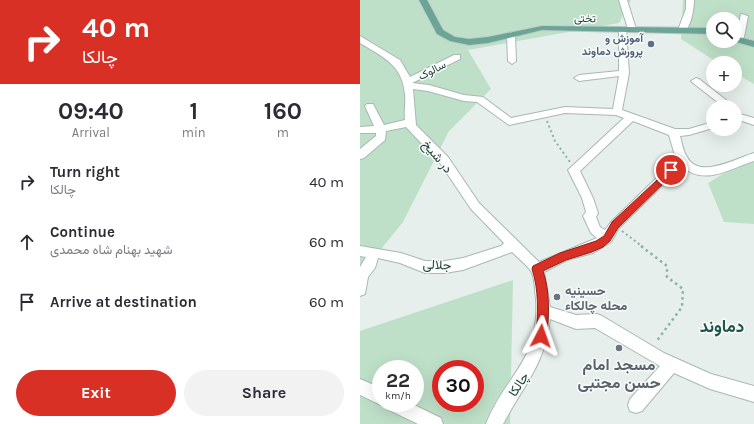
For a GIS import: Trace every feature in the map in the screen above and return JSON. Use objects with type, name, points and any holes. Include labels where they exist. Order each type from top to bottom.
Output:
[{"type":"main road","name":"تختی","points":[[423,0],[440,32],[453,39],[469,42],[488,40],[542,28],[706,31]]},
{"type":"main road","name":"تختی","points":[[429,0],[442,29],[461,38],[488,40]]},
{"type":"main road","name":"تختی","points":[[682,30],[706,34]]},
{"type":"main road","points":[[742,38],[754,40]]},
{"type":"main road","points":[[742,39],[754,44]]},
{"type":"street","points":[[617,112],[624,73],[627,29],[624,0]]},
{"type":"street","points":[[682,30],[690,9],[690,0]]},
{"type":"street","points":[[742,22],[744,16]]},
{"type":"street","points":[[511,35],[512,61]]},
{"type":"street","points":[[360,39],[397,62],[410,94],[411,122],[381,129],[360,130]]},
{"type":"street","name":"سالوک","points":[[407,84],[457,57]]},
{"type":"street","points":[[580,78],[624,73]]},
{"type":"street","points":[[696,81],[721,100]]},
{"type":"street","points":[[407,84],[464,98],[480,99],[509,122],[566,110],[617,112],[674,133],[689,132],[706,127]]},
{"type":"street","points":[[360,155],[381,136],[381,129],[370,106]]},
{"type":"street","points":[[607,238],[595,230],[589,216],[592,213],[592,209],[587,202],[583,187],[574,170],[619,130],[631,117]]},
{"type":"street","points":[[742,117],[754,122]]},
{"type":"street","name":"در شیخ","points":[[411,122],[411,126],[444,160],[475,206],[537,269]]},
{"type":"street","points":[[674,133],[682,160],[688,167],[708,172],[717,171],[745,158],[754,157]]},
{"type":"street","points":[[537,269],[564,256],[588,249],[607,238],[615,225],[682,160]]},
{"type":"street","name":"جلالی","points":[[360,251],[374,252],[401,258],[425,266],[445,267],[463,264],[505,250],[512,243]]},
{"type":"street","points":[[360,290],[361,275],[370,264],[374,252]]},
{"type":"street","name":"چالکا","points":[[494,424],[531,364],[541,336],[544,311],[540,279],[537,269]]},
{"type":"street","points":[[544,311],[576,322],[597,321],[672,364],[710,381],[754,394]]},
{"type":"street","points":[[636,405],[672,364]]},
{"type":"street","points":[[360,387],[372,391]]},
{"type":"street","points":[[411,412],[435,424]]},
{"type":"path","points":[[544,114],[555,141],[572,164],[574,170]]},
{"type":"path","points":[[615,225],[667,266],[667,277],[683,289],[682,307],[649,352]]},
{"type":"green space","points":[[360,0],[631,0],[619,23],[468,50],[491,89],[449,131],[403,222],[360,275]]},
{"type":"green space","points":[[683,0],[754,0],[754,84],[742,77],[742,56],[707,56],[681,39]]},
{"type":"green space","points":[[754,155],[754,224],[724,222],[708,183]]},
{"type":"green space","points":[[513,280],[510,424],[360,424],[360,331]]},
{"type":"place","name":"آموزش و پرورش دماوند","points":[[651,44]]},
{"type":"place","name":"حسینیه محله چالکاء","points":[[557,297]]},
{"type":"place","name":"مسجد امام حسن مجتبی","points":[[619,348]]},
{"type":"district","name":"دماوند","points":[[722,326]]},
{"type":"route","points":[[541,336],[541,325],[544,311],[540,279],[537,269],[564,256],[599,244],[607,238],[615,225],[671,170]]}]
